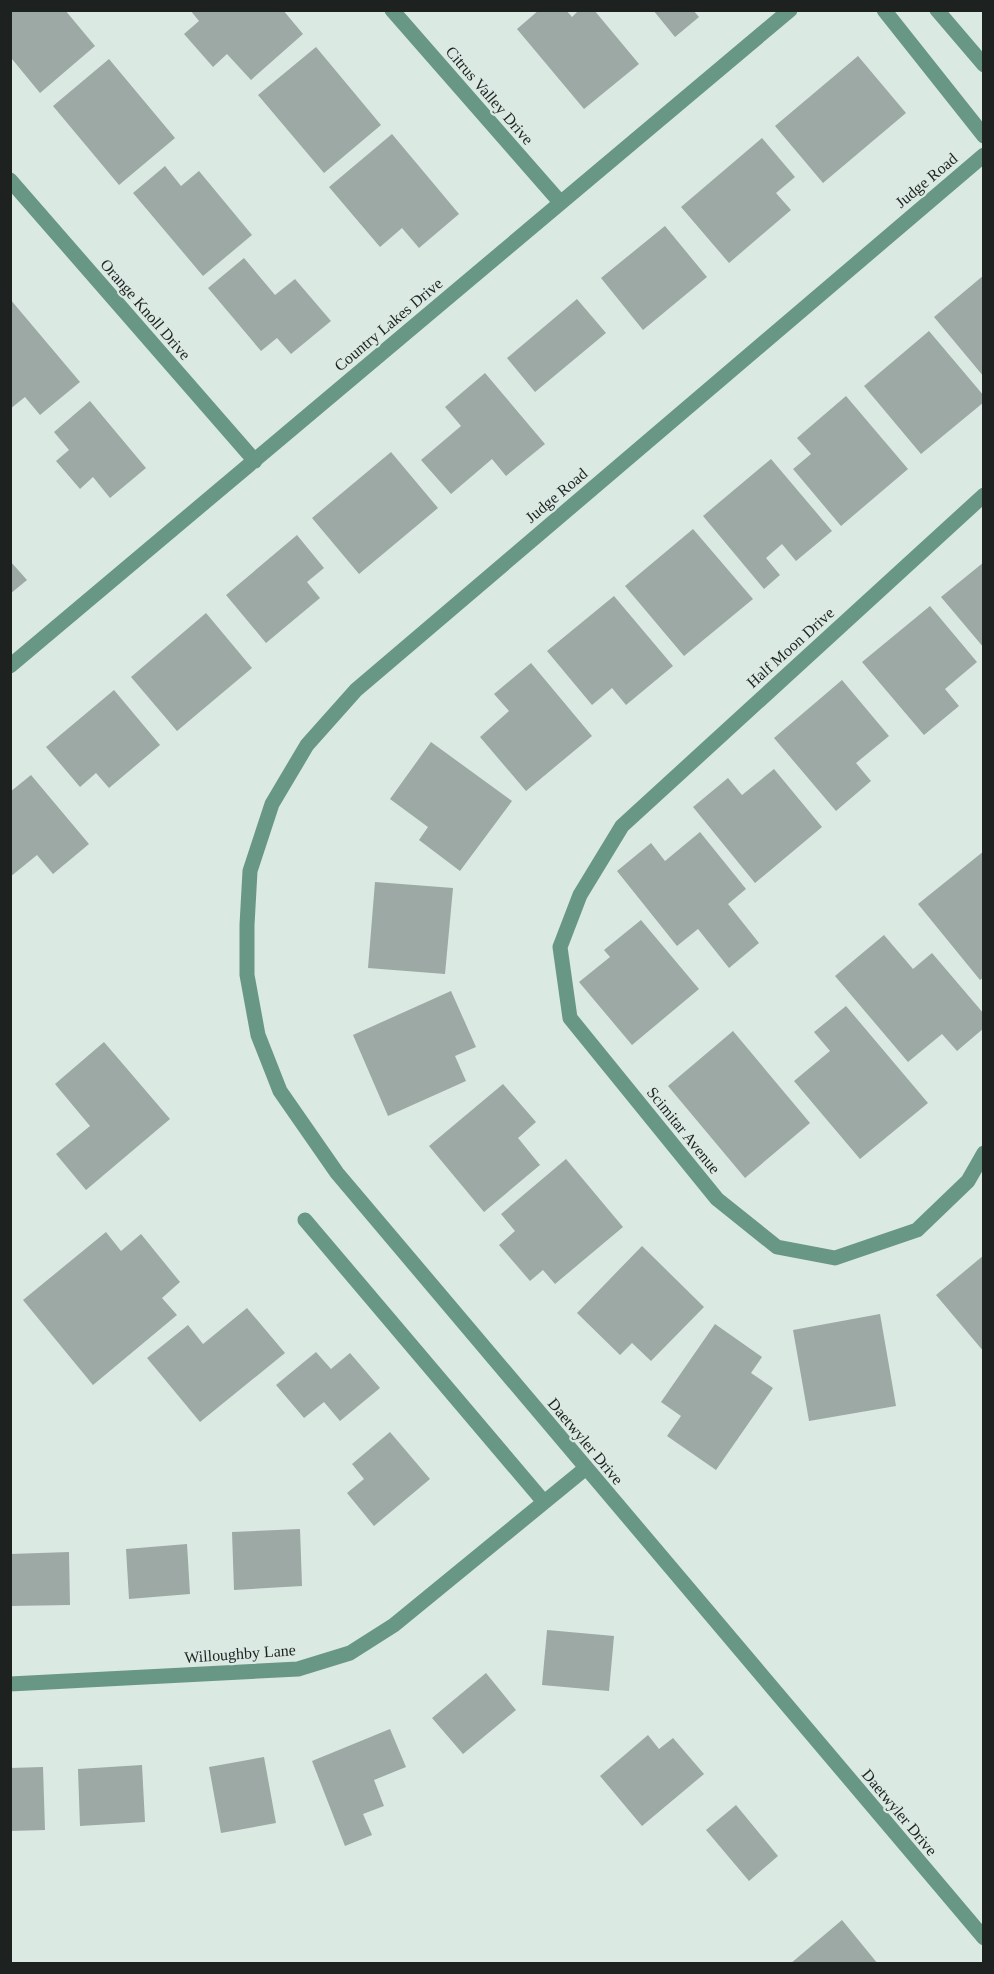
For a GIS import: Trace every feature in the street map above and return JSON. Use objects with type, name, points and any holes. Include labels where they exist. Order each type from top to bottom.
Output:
[{"type":"street","name":"Citrus Valley Drive","points":[[392,10],[560,202]]},
{"type":"street","name":"Country Lakes Drive","points":[[10,666],[790,10]]},
{"type":"street","points":[[884,10],[984,136]]},
{"type":"street","points":[[937,10],[984,65]]},
{"type":"street","name":"Judge Road","points":[[247,925],[250,871],[272,804],[307,745],[356,690],[984,155]]},
{"type":"street","name":"Orange Knoll Drive","points":[[10,180],[255,461]]},
{"type":"street","name":"Half Moon Drive","points":[[622,826],[984,495]]},
{"type":"street","name":"Scimitar Avenue","points":[[622,826],[580,895],[560,947],[570,1018],[717,1199],[777,1247],[835,1258],[916,1230],[968,1181],[984,1153]]},
{"type":"street","name":"Daetwyler Drive","points":[[247,925],[247,975],[258,1035],[280,1091],[336,1173],[984,1938]]},
{"type":"street","points":[[305,1220],[544,1502]]},
{"type":"street","name":"Willoughby Lane","points":[[10,1684],[298,1669],[350,1653],[394,1625],[586,1468]]},
{"type":"building","points":[[10,10],[65,10],[95,46],[40,93],[12,59],[10,60]]},
{"type":"building","points":[[190,10],[283,10],[303,34],[251,80],[227,54],[213,67],[184,34],[199,21]]},
{"type":"building","points":[[539,10],[566,10],[572,17],[579,10],[594,10],[639,64],[584,109],[517,29]]},
{"type":"building","points":[[653,10],[693,10],[699,17],[675,37]]},
{"type":"building","points":[[316,47],[381,125],[324,173],[258,95]]},
{"type":"building","points":[[858,56],[906,113],[823,183],[775,126]]},
{"type":"building","points":[[109,59],[175,138],[119,185],[53,106]]},
{"type":"building","points":[[392,134],[459,214],[419,248],[402,228],[380,247],[329,187]]},
{"type":"building","points":[[762,138],[795,177],[776,193],[791,210],[729,263],[681,207]]},
{"type":"building","points":[[165,166],[181,186],[199,171],[252,235],[203,276],[133,193]]},
{"type":"building","points":[[665,226],[707,277],[643,330],[601,278]]},
{"type":"building","points":[[244,258],[275,295],[295,279],[331,321],[291,354],[277,338],[261,351],[208,288]]},
{"type":"building","points":[[984,275],[984,377],[934,317]]},
{"type":"building","points":[[10,299],[80,382],[40,415],[25,397],[10,409]]},
{"type":"building","points":[[577,299],[606,333],[535,392],[507,358]]},
{"type":"building","points":[[929,331],[984,396],[984,402],[921,454],[864,386]]},
{"type":"building","points":[[485,373],[545,444],[506,476],[492,459],[451,494],[421,460],[461,426],[445,407]]},
{"type":"building","points":[[846,396],[908,469],[841,526],[793,469],[811,454],[797,438]]},
{"type":"building","points":[[90,401],[146,468],[110,498],[93,477],[80,489],[56,461],[69,450],[54,432]]},
{"type":"building","points":[[391,452],[438,508],[359,574],[312,518]]},
{"type":"building","points":[[771,459],[832,531],[796,561],[782,544],[766,558],[780,575],[764,589],[703,516]]},
{"type":"building","points":[[693,529],[753,599],[684,656],[625,586]]},
{"type":"building","points":[[297,535],[324,568],[307,582],[320,598],[266,643],[226,595]]},
{"type":"building","points":[[10,561],[27,580],[10,594]]},
{"type":"building","points":[[984,562],[984,648],[941,597]]},
{"type":"building","points":[[614,596],[673,666],[626,705],[612,688],[592,705],[547,651]]},
{"type":"building","points":[[930,606],[977,662],[945,689],[959,706],[924,735],[862,662]]},
{"type":"building","points":[[206,613],[252,668],[177,731],[131,677]]},
{"type":"building","points":[[531,663],[592,736],[526,791],[480,737],[509,711],[494,694]]},
{"type":"building","points":[[842,680],[889,736],[856,763],[871,781],[836,811],[774,738]]},
{"type":"building","points":[[114,690],[160,745],[109,788],[96,773],[80,787],[46,747]]},
{"type":"building","points":[[431,742],[512,801],[460,871],[419,840],[428,827],[390,799]]},
{"type":"building","points":[[774,769],[822,827],[755,883],[693,807],[728,778],[742,795]]},
{"type":"building","points":[[31,775],[89,844],[53,874],[37,855],[10,877],[10,792]]},
{"type":"building","points":[[700,832],[746,889],[728,904],[759,943],[729,968],[698,929],[677,946],[617,871],[651,843],[665,861]]},
{"type":"building","points":[[984,851],[984,977],[980,980],[918,904]]},
{"type":"building","points":[[375,882],[453,888],[445,974],[368,968]]},
{"type":"building","points":[[641,920],[699,989],[632,1045],[579,982],[610,957],[604,950]]},
{"type":"building","points":[[884,935],[913,969],[932,953],[984,1014],[984,1028],[957,1051],[942,1034],[908,1062],[835,976]]},
{"type":"building","points":[[451,991],[476,1047],[455,1056],[466,1081],[388,1116],[353,1035]]},
{"type":"building","points":[[846,1006],[928,1103],[860,1159],[794,1081],[830,1051],[814,1032]]},
{"type":"building","points":[[733,1031],[810,1123],[745,1178],[668,1086]]},
{"type":"building","points":[[104,1042],[170,1119],[86,1190],[56,1154],[90,1126],[55,1084]]},
{"type":"building","points":[[503,1084],[536,1122],[518,1138],[540,1165],[484,1212],[429,1146]]},
{"type":"building","points":[[566,1159],[623,1227],[555,1284],[543,1270],[530,1281],[499,1245],[515,1231],[501,1214]]},
{"type":"building","points":[[106,1232],[121,1251],[141,1234],[180,1282],[162,1298],[177,1315],[93,1385],[23,1300]]},
{"type":"building","points":[[642,1246],[704,1307],[651,1361],[632,1343],[620,1355],[577,1313]]},
{"type":"building","points":[[984,1255],[984,1352],[936,1295]]},
{"type":"building","points":[[247,1308],[285,1353],[200,1422],[147,1358],[188,1325],[203,1344]]},
{"type":"building","points":[[880,1314],[896,1406],[809,1421],[793,1330]]},
{"type":"building","points":[[715,1324],[762,1357],[751,1373],[773,1388],[716,1470],[667,1436],[681,1416],[661,1402]]},
{"type":"building","points":[[316,1352],[331,1369],[350,1353],[380,1388],[340,1421],[324,1402],[304,1418],[276,1385]]},
{"type":"building","points":[[390,1432],[430,1479],[374,1526],[347,1493],[364,1479],[352,1464]]},
{"type":"building","points":[[300,1529],[302,1586],[234,1590],[232,1532]]},
{"type":"building","points":[[187,1544],[190,1594],[129,1599],[126,1549]]},
{"type":"building","points":[[69,1552],[70,1605],[10,1606],[10,1554]]},
{"type":"building","points":[[547,1630],[614,1636],[609,1691],[542,1685]]},
{"type":"building","points":[[486,1673],[516,1710],[463,1754],[432,1718]]},
{"type":"building","points":[[390,1729],[406,1767],[374,1780],[384,1806],[363,1814],[372,1835],[345,1846],[312,1761]]},
{"type":"building","points":[[648,1735],[659,1749],[673,1738],[704,1774],[642,1826],[600,1776]]},
{"type":"building","points":[[264,1757],[276,1823],[221,1833],[209,1767]]},
{"type":"building","points":[[142,1765],[145,1822],[80,1826],[78,1769]]},
{"type":"building","points":[[43,1767],[45,1830],[10,1831],[10,1768]]},
{"type":"building","points":[[736,1805],[778,1856],[749,1881],[706,1830]]},
{"type":"building","points":[[842,1920],[878,1964],[790,1964]]}]
